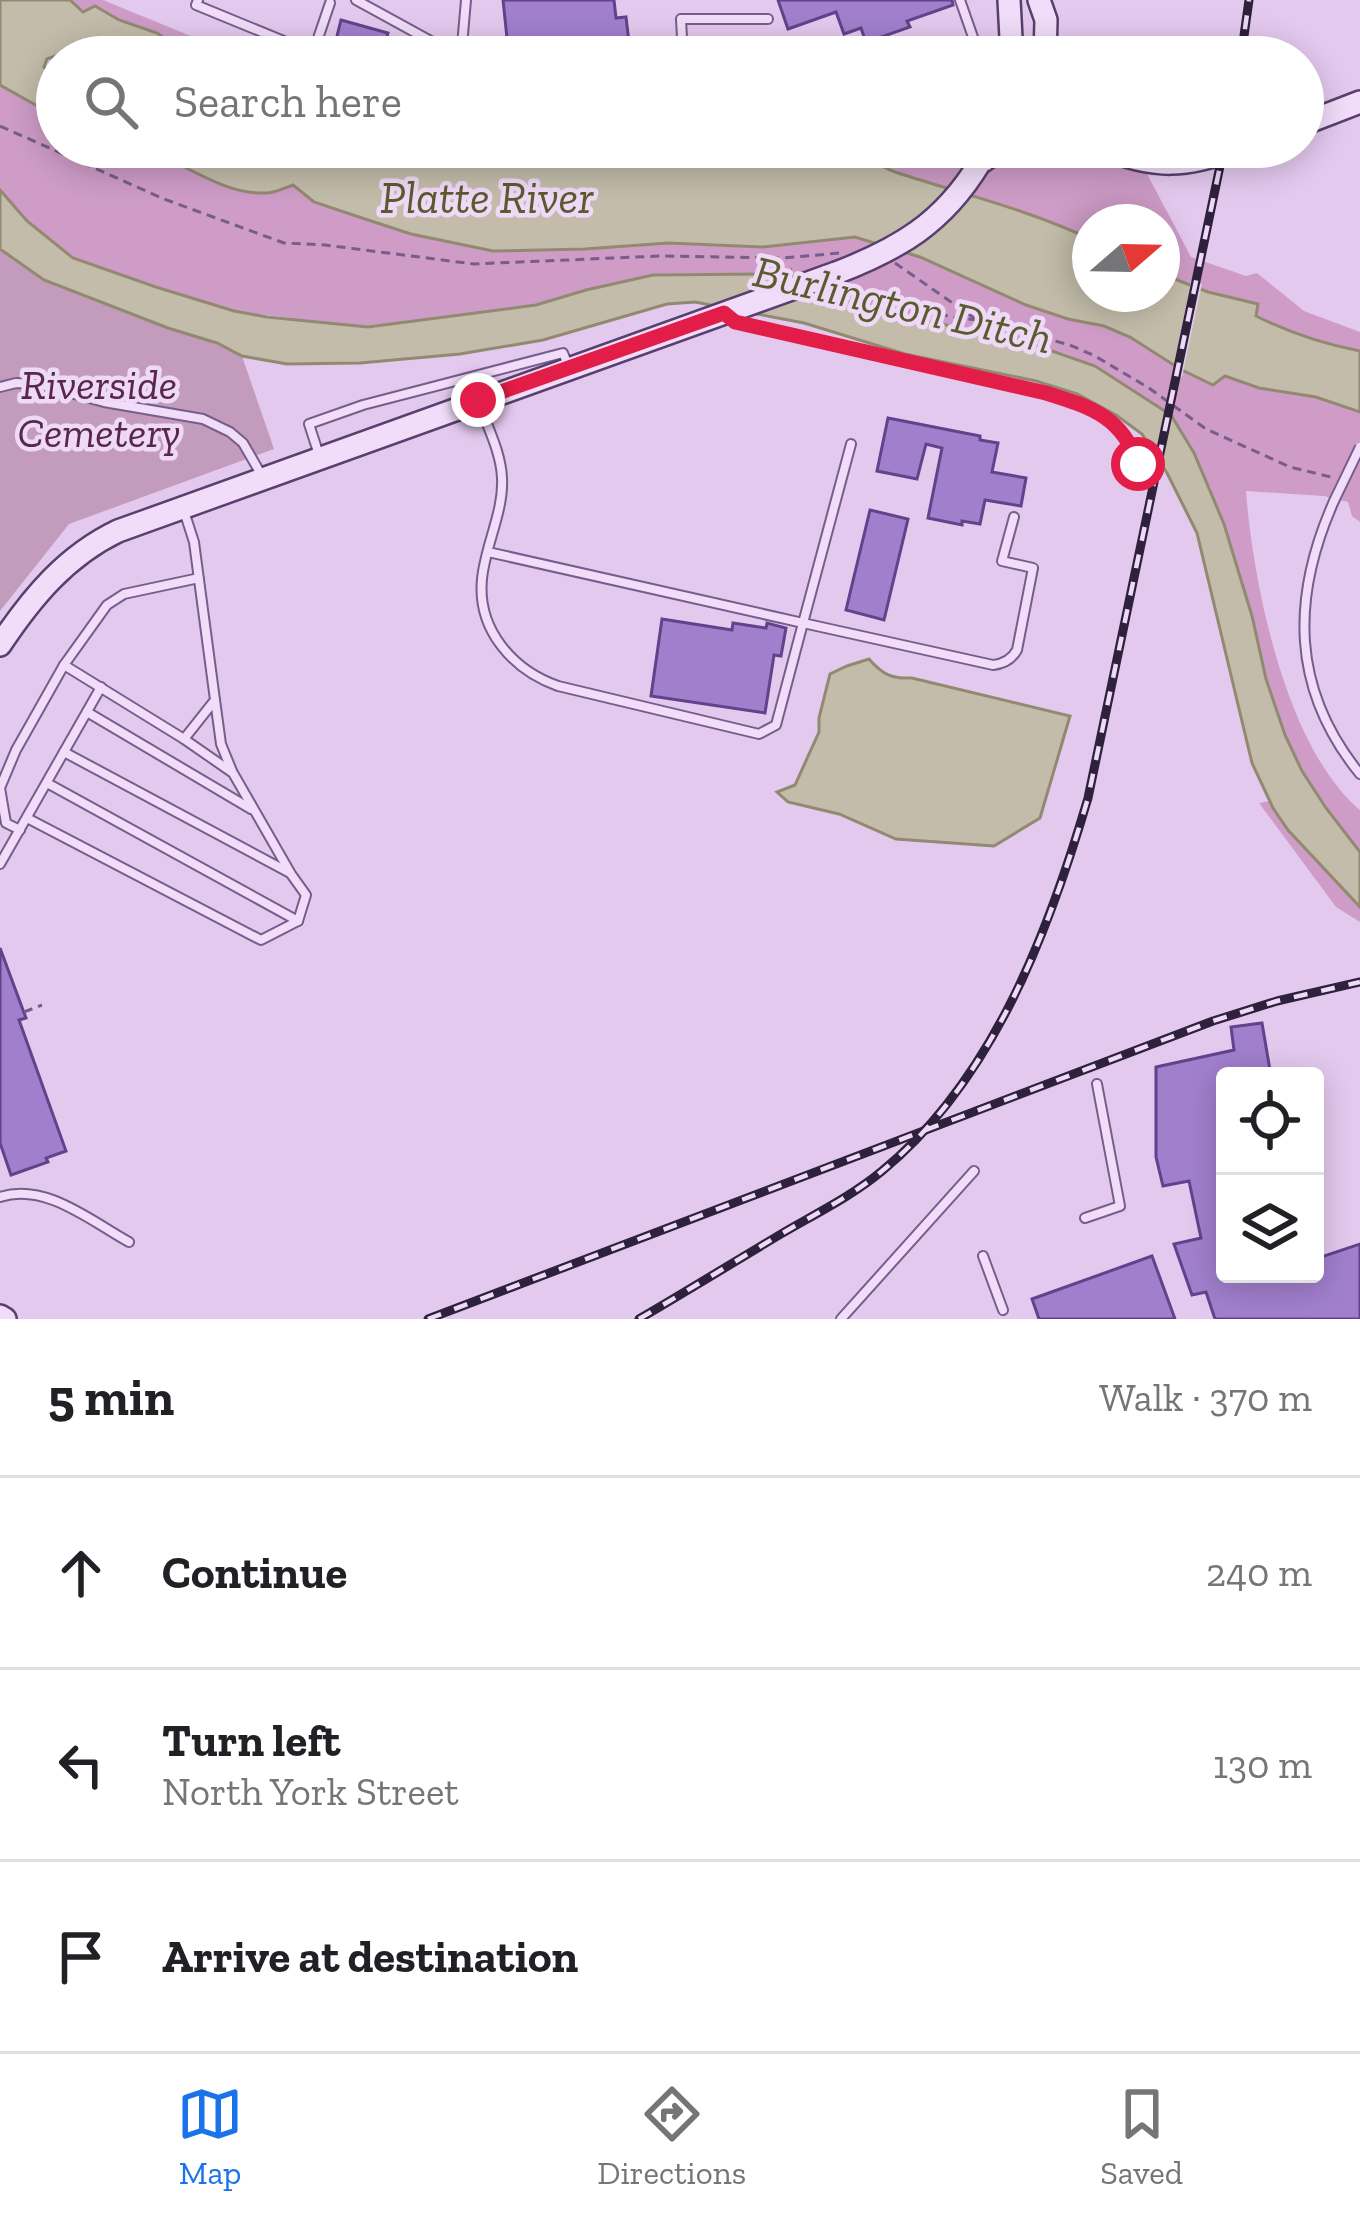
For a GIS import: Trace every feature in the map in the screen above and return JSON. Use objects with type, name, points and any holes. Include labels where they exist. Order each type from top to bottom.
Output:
[{"type":"main road","points":[[1009,0],[1011,36]]},
{"type":"main road","points":[[1324,116],[1360,102]]},
{"type":"main road","points":[[0,645],[44,586],[81,550],[118,531],[724,313],[803,277],[841,278],[917,234],[955,199],[975,168]]},
{"type":"lane","points":[[356,0],[422,36]]},
{"type":"lane","points":[[462,36],[466,0]]},
{"type":"lane","points":[[960,0],[973,36]]},
{"type":"lane","points":[[194,2],[274,36]]},
{"type":"lane","points":[[319,36],[330,3]]},
{"type":"lane","points":[[682,36],[681,19],[768,19]]},
{"type":"lane","points":[[319,457],[309,424],[363,405],[563,353],[568,368]]},
{"type":"lane","points":[[0,387],[37,384],[104,402],[202,419],[243,443],[262,478]]},
{"type":"lane","points":[[478,400],[502,479],[482,578],[486,615],[500,645],[525,670],[558,686],[759,734],[776,725],[851,444]]},
{"type":"lane","points":[[1360,447],[1314,553],[1304,615],[1318,703],[1360,774]]},
{"type":"lane","points":[[27,818],[261,940],[298,921],[306,895],[221,744],[194,542],[183,507]]},
{"type":"lane","points":[[1001,572],[1014,517]]},
{"type":"lane","points":[[488,552],[993,665],[1017,650],[1033,568],[1002,560]]},
{"type":"lane","points":[[20,830],[5,823],[0,788],[64,665],[107,605],[124,594],[199,578]]},
{"type":"lane","points":[[64,665],[233,772]]},
{"type":"lane","points":[[0,864],[101,687]]},
{"type":"lane","points":[[184,739],[215,700]]},
{"type":"lane","points":[[87,712],[256,812]]},
{"type":"lane","points":[[64,752],[291,874]]},
{"type":"lane","points":[[47,783],[298,921]]},
{"type":"lane","points":[[1085,1218],[1120,1206],[1097,1084]]},
{"type":"lane","points":[[841,1319],[974,1171]]},
{"type":"lane","points":[[0,1197],[36,1193],[129,1241]]},
{"type":"lane","points":[[983,1256],[1003,1310]]},
{"type":"path","points":[[0,126],[36,142]]},
{"type":"path","points":[[94,168],[284,243],[326,244],[474,264],[848,252]]},
{"type":"path","points":[[766,257],[768,266],[803,277]]},
{"type":"path","points":[[885,258],[977,320]]},
{"type":"path","points":[[841,278],[855,288],[951,317],[1070,344],[1149,388],[1206,429],[1291,467],[1347,480]]},
{"type":"path","points":[[724,313],[735,322],[1085,405],[1119,426],[1132,446],[1139,481]]},
{"type":"path","points":[[24,1012],[42,1005]]},
{"type":"shaded area","points":[[70,0],[103,0],[191,36],[162,36],[96,6],[83,12]]},
{"type":"shaded area","points":[[0,85],[36,105],[36,168],[192,168],[249,192],[293,185],[314,202],[365,219],[493,251],[668,243],[796,244],[855,237],[920,257],[1027,305],[1104,326],[1179,369],[1316,397],[1360,412],[1360,522],[1352,516],[1348,502],[1246,491],[1256,571],[1278,662],[1312,747],[1334,782],[1360,810],[1360,852],[1302,771],[1285,735],[1224,524],[1194,453],[1171,415],[1095,366],[1066,354],[857,305],[764,274],[653,275],[536,305],[368,327],[234,311],[73,258],[27,221],[0,190]]},
{"type":"shaded area","points":[[886,168],[1119,168],[1146,172],[1163,204],[1072,204],[1072,232]]},
{"type":"shaded area","points":[[1180,236],[1191,257],[1246,276],[1257,273],[1304,311],[1360,332],[1360,351],[1294,332],[1256,316],[1258,305],[1180,281]]},
{"type":"shaded area","points":[[1270,801],[1288,830],[1360,907],[1360,922],[1336,907],[1259,803]]},
{"type":"green space","name":"Riverside Cemetery","points":[[0,249],[56,284],[242,356],[274,449],[69,524],[0,611]]},
{"type":"water","points":[[0,0],[70,0],[83,12],[95,6],[162,36],[36,36],[36,105],[0,85]]},
{"type":"water","name":"Platte River","points":[[186,168],[887,168],[1072,231],[1072,312],[1180,312],[1180,281],[1258,304],[1256,316],[1269,322],[1360,351],[1360,412],[1225,376],[1213,385],[1104,326],[1026,305],[920,257],[855,237],[763,247],[668,243],[493,251],[365,219],[314,202],[293,185],[266,193],[233,188]]},
{"type":"water","points":[[0,190],[27,221],[73,258],[234,311],[267,317],[368,327],[536,305],[653,275],[764,274],[807,282],[857,305],[1035,345],[1095,366],[1171,415],[1194,453],[1224,524],[1285,735],[1302,771],[1360,852],[1360,907],[1288,830],[1252,763],[1197,533],[1167,473],[1142,434],[1077,394],[905,354],[804,323],[695,302],[667,304],[543,340],[460,354],[287,364],[242,356],[44,280],[0,249]]},
{"type":"water","points":[[869,659],[893,677],[1070,716],[1040,818],[994,846],[896,839],[839,814],[788,802],[777,792],[795,785],[819,732],[830,674]]},
{"type":"pier","points":[[1191,281],[1202,284],[1182,377],[1173,372]]},
{"type":"building","points":[[503,0],[614,0],[616,18],[626,17],[628,36],[507,36]]},
{"type":"building","points":[[778,0],[952,0],[953,5],[907,21],[910,27],[884,36],[864,36],[861,28],[844,34],[836,12],[788,29]]},
{"type":"building","points":[[341,20],[388,33],[387,36],[337,36]]},
{"type":"building","points":[[888,418],[998,443],[992,472],[1026,478],[1021,506],[985,500],[980,524],[928,518],[942,448],[926,444],[917,479],[877,471]]},
{"type":"building","points":[[870,510],[908,519],[884,620],[846,610]]},
{"type":"building","points":[[662,619],[732,630],[733,623],[786,628],[781,656],[774,655],[765,713],[651,696]]},
{"type":"building","points":[[0,948],[26,1018],[19,1020],[66,1151],[11,1175],[0,1143]]},
{"type":"building","points":[[1262,1023],[1269,1067],[1216,1067],[1216,1283],[1324,1283],[1324,1256],[1360,1244],[1360,1319],[1215,1319],[1206,1292],[1192,1295],[1174,1244],[1201,1238],[1189,1181],[1163,1186],[1156,1157],[1156,1067],[1234,1050],[1231,1027]]},
{"type":"building","points":[[1152,1256],[1175,1319],[1039,1319],[1032,1299]]},
{"type":"railway","points":[[1244,36],[1249,0]]},
{"type":"railway","points":[[639,1319],[882,1171],[956,1093],[1012,1000],[1055,900],[1088,798],[1220,168]]},
{"type":"railway","points":[[428,1319],[1213,1021],[1360,982]]},
{"type":"route","points":[[478,400],[724,313],[735,322],[1085,405],[1119,426],[1138,464]]},
{"type":"water label","name":"Burlington Ditch","points":[[903,304]]}]
